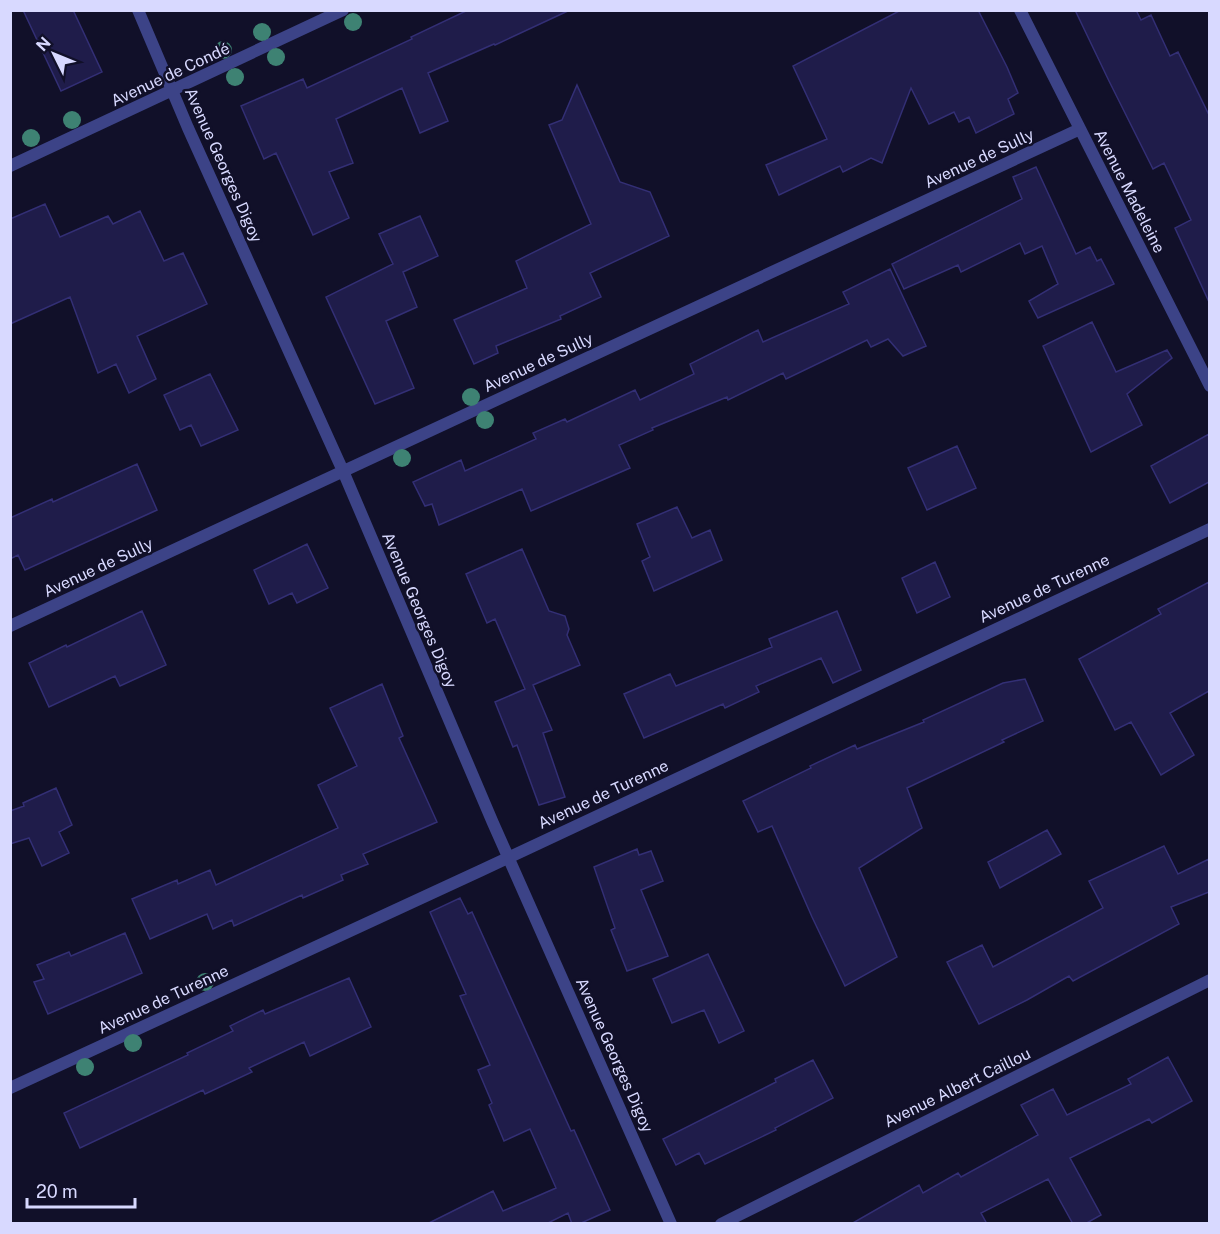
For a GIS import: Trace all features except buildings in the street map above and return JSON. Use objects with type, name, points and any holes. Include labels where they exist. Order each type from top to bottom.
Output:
[{"type":"street","name":"Avenue Georges Digoy","points":[[138,10],[343,471],[460,746],[671,1224]]},
{"type":"street","name":"Avenue de Condé","points":[[10,166],[343,10]]},
{"type":"street","name":"Avenue Madeleine","points":[[1020,10],[1209,386]]},
{"type":"street","name":"Avenue de Sully","points":[[10,626],[1080,129]]},
{"type":"street","name":"Avenue de Turenne","points":[[10,1088],[1209,529]]},
{"type":"street","name":"Avenue Albert Caillou","points":[[720,1224],[1209,980]]}]
